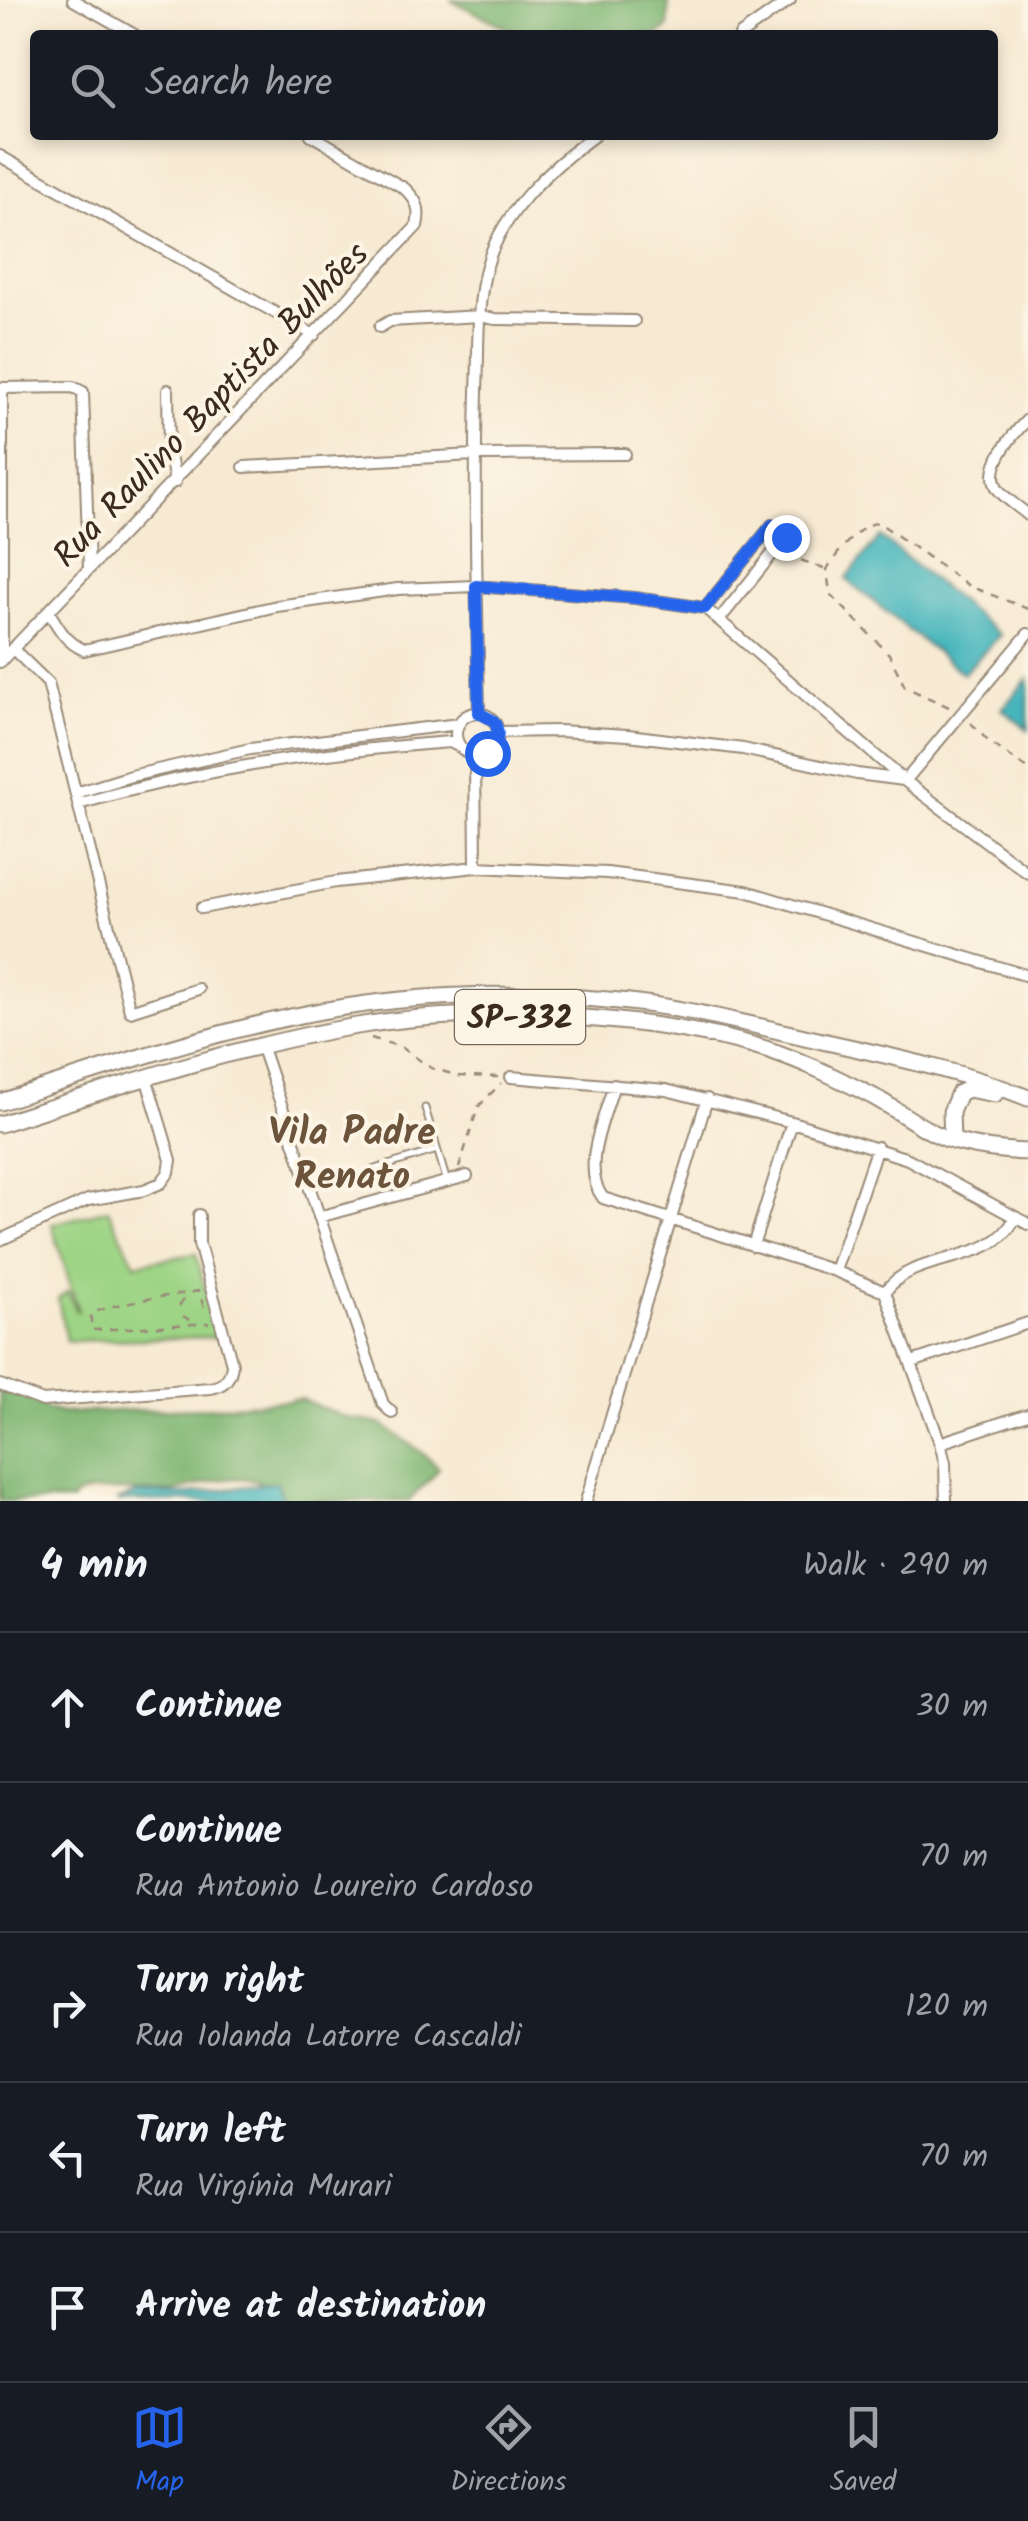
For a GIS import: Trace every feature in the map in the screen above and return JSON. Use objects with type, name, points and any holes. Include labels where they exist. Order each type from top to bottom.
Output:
[{"type":"main road","name":"SP-332","points":[[0,1102],[140,1057],[295,1016],[430,998],[522,996],[610,1000],[728,1019],[944,1068],[1026,1097]]},
{"type":"main road","name":"SP-332","points":[[0,1124],[146,1077],[261,1046],[360,1025],[506,1016],[644,1025],[726,1039],[795,1060],[861,1090],[952,1140],[1002,1151],[1028,1152]]},
{"type":"main road","points":[[952,1140],[951,1112],[959,1093],[980,1089],[1026,1097]]},
{"type":"street","points":[[73,0],[126,30]]},
{"type":"street","points":[[747,30],[790,0]]},
{"type":"street","name":"Rua Raulino Baptista Bulhões","points":[[1,661],[417,226],[420,212],[416,199],[404,188],[320,140]]},
{"type":"street","points":[[479,713],[476,455],[480,316],[486,268],[502,231],[549,171],[589,140]]},
{"type":"street","points":[[0,156],[314,335]]},
{"type":"street","points":[[380,327],[390,321],[480,316],[496,320],[634,321]]},
{"type":"street","points":[[1,661],[1,388],[73,387],[83,392],[89,570]]},
{"type":"street","points":[[168,390],[169,450],[176,482]]},
{"type":"street","points":[[1028,420],[1003,450],[994,479],[998,489],[1028,515]]},
{"type":"street","points":[[244,467],[476,455],[624,454]]},
{"type":"street","points":[[705,608],[772,525],[786,537],[719,620]]},
{"type":"street","points":[[49,612],[63,636],[84,650],[277,606],[398,589],[476,586],[635,598],[705,608],[905,780],[1028,874]]},
{"type":"street","points":[[905,780],[1028,634]]},
{"type":"street","points":[[13,649],[48,683],[130,1011],[198,989]]},
{"type":"street","points":[[77,799],[334,751],[450,742],[460,747],[476,755],[492,749],[498,732],[494,721],[479,713],[467,715],[458,724],[460,747]]},
{"type":"street","points":[[77,799],[131,776],[250,749],[458,724]]},
{"type":"street","points":[[498,732],[559,730],[628,735],[743,749],[857,774],[905,780]]},
{"type":"street","points":[[476,755],[476,867]]},
{"type":"street","points":[[202,908],[336,882],[476,867],[607,874],[746,891],[1028,976]]},
{"type":"street","points":[[261,1046],[383,1404],[392,1413]]},
{"type":"street","points":[[0,1240],[88,1200],[144,1190],[160,1183],[169,1172],[171,1160],[146,1077]]},
{"type":"street","points":[[511,1077],[614,1084],[708,1099],[792,1122],[908,1159],[1028,1224]]},
{"type":"street","points":[[614,1084],[595,1158],[594,1186],[604,1198],[835,1271],[885,1292],[940,1443],[946,1501]]},
{"type":"street","points":[[586,1501],[708,1099]]},
{"type":"street","points":[[752,1246],[792,1122]]},
{"type":"street","points":[[835,1271],[877,1147]]},
{"type":"street","points":[[319,1217],[457,1179]]},
{"type":"street","points":[[0,1385],[43,1401],[216,1387],[231,1374],[232,1364],[199,1244],[199,1214]]},
{"type":"street","points":[[885,1292],[893,1281],[912,1270],[991,1244],[1015,1218]]},
{"type":"street","points":[[912,1362],[1028,1323]]},
{"type":"street","points":[[940,1443],[1028,1414]]},
{"type":"lane","points":[[424,1108],[438,1150],[457,1179]]},
{"type":"lane","points":[[372,1170],[438,1150]]},
{"type":"path","points":[[1028,609],[968,586],[878,522],[855,535],[827,570],[830,594],[889,654],[905,687],[964,714],[988,741],[1018,758],[1028,769]]},
{"type":"path","points":[[776,550],[827,570]]},
{"type":"path","points":[[367,1037],[401,1046],[432,1068],[459,1076],[511,1077]]},
{"type":"path","points":[[457,1179],[478,1107],[494,1088],[511,1077]]},
{"type":"path","points":[[198,1291],[121,1302],[91,1314],[89,1322],[96,1330],[156,1324],[199,1325],[220,1320]]},
{"type":"path","points":[[179,1306],[189,1292]]},
{"type":"path","points":[[184,1316],[199,1325]]},
{"type":"green space","points":[[450,0],[669,0],[668,27],[664,30],[512,30]]},
{"type":"green space","points":[[108,1209],[135,1264],[196,1254],[218,1337],[66,1341],[58,1298],[68,1291],[78,1311],[52,1224]]},
{"type":"green space","points":[[0,1387],[26,1393],[46,1409],[63,1413],[201,1408],[301,1399],[344,1417],[381,1424],[439,1468],[409,1501],[276,1501],[261,1483],[244,1478],[168,1492],[97,1491],[72,1501],[0,1501]]},
{"type":"water","points":[[880,536],[1000,635],[963,674],[846,579]]},
{"type":"water","points":[[1028,678],[1028,730],[1002,709]]},
{"type":"water","points":[[277,1482],[283,1501],[116,1501],[140,1493],[189,1494]]},
{"type":"district","name":"Vila Padre Renato","points":[[352,1153]]},
{"type":"route","points":[[487,753],[496,744],[498,732],[494,721],[479,713],[476,586],[635,598],[705,608],[772,525],[786,537]]}]
